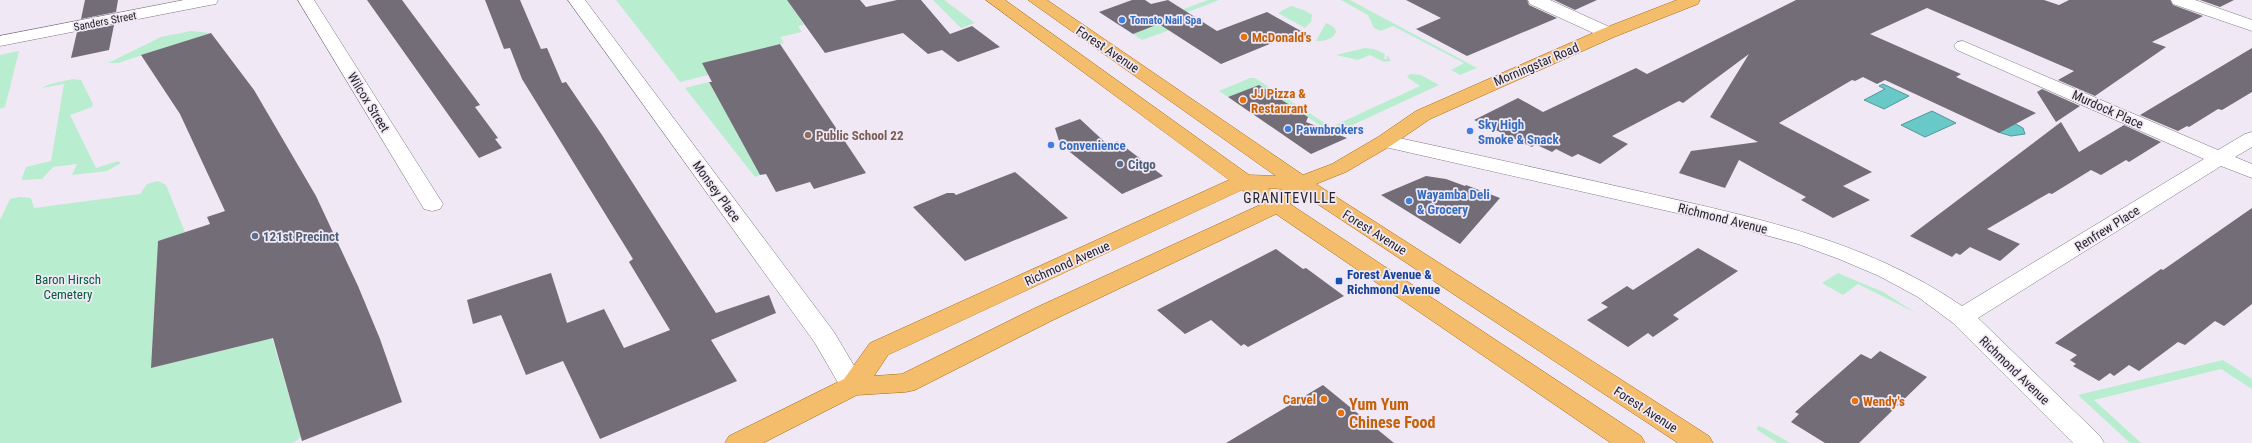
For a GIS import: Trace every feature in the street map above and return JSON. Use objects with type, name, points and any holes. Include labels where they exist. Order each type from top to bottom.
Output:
[{"type":"main road","name":"Forest Avenue","points":[[994,0],[1277,205],[1631,443]]},
{"type":"main road","name":"Forest Avenue","points":[[1036,0],[1300,183],[1699,443]]},
{"type":"main road","name":"Morningstar Road","points":[[1385,141],[1423,115],[1608,33],[1692,0]]},
{"type":"main road","name":"Richmond Avenue","points":[[739,443],[853,386],[906,383],[1042,315],[1277,205],[1300,183],[1339,168],[1385,141]]},
{"type":"main road","name":"Richmond Avenue","points":[[853,386],[879,349],[1244,181],[1300,183]]},
{"type":"street","name":"Sanders Street","points":[[0,41],[210,0]]},
{"type":"street","name":"Wilcox Street","points":[[306,0],[432,204]]},
{"type":"street","name":"Monsey Place","points":[[576,0],[825,338],[853,386]]},
{"type":"street","points":[[1536,0],[1608,33]]},
{"type":"street","points":[[2179,0],[2252,26]]},
{"type":"street","name":"Murdock Place","points":[[1963,46],[2252,172]]},
{"type":"street","name":"Renfrew Place","points":[[1962,317],[2252,138]]},
{"type":"street","name":"Richmond Avenue","points":[[1385,141],[1733,219],[1804,239],[1887,270],[1940,301],[1962,317],[2090,443]]},
{"type":"green space","points":[[616,0],[787,0],[804,25],[798,26],[802,32],[780,37],[784,43],[702,63],[708,75],[680,82]]},
{"type":"green space","points":[[933,0],[944,0],[975,23],[961,28]]},
{"type":"green space","points":[[1208,0],[1219,0],[1183,14],[1192,22],[1142,40],[1133,34],[1174,19],[1168,15]]},
{"type":"green space","points":[[1341,0],[1350,0],[1477,68],[1460,75],[1451,70],[1464,63],[1393,26],[1381,31],[1374,28],[1368,15]]},
{"type":"green space","points":[[1291,6],[1304,10],[1312,15],[1311,22],[1305,28],[1278,13]]},
{"type":"green space","points":[[1326,23],[1334,27],[1336,32],[1335,35],[1328,40],[1316,41]]},
{"type":"green space","points":[[191,31],[211,33],[118,63],[108,63],[161,37]]},
{"type":"green space","points":[[1365,48],[1374,49],[1385,54],[1384,59],[1387,59],[1387,55],[1391,61],[1384,62],[1370,55],[1358,60],[1336,55]]},
{"type":"green space","points":[[19,51],[5,107],[0,109],[0,55]]},
{"type":"green space","points":[[1410,74],[1421,75],[1439,85],[1333,134],[1259,85],[1228,97],[1219,91],[1250,78],[1255,78],[1331,127],[1420,86],[1407,77]]},
{"type":"green space","points":[[73,79],[81,80],[93,104],[92,107],[70,115],[96,168],[118,161],[121,163],[107,171],[72,175],[77,164],[53,167],[42,179],[23,180],[22,178],[26,167],[51,161],[64,84],[42,88],[50,84]]},
{"type":"green space","points":[[709,82],[760,175],[755,177],[685,88]]},
{"type":"green space","name":"Baron Hirsch Cemetery","points":[[158,181],[166,185],[185,232],[158,241],[151,368],[253,343],[267,321],[301,437],[293,443],[0,443],[0,220],[10,199],[20,197],[31,198],[34,208],[140,194],[147,184]]},
{"type":"green space","points":[[1838,273],[1883,292],[1916,313],[1858,284],[1843,295],[1822,283]]},
{"type":"green space","points":[[2223,360],[2252,379],[2252,389],[2221,369],[2094,400],[2141,443],[2130,443],[2078,395]]},
{"type":"green space","points":[[1758,426],[1790,443],[1778,443],[1757,430]]},
{"type":"water","points":[[1883,84],[1909,96],[1884,109],[1864,100],[1885,89],[1879,86]]},
{"type":"water","points":[[1932,111],[1956,123],[1925,137],[1901,125]]},
{"type":"water","points":[[2014,123],[2023,128],[2025,134],[2011,136],[1998,132]]},
{"type":"building","points":[[85,0],[118,0],[116,12],[81,19]]},
{"type":"building","points":[[367,0],[402,0],[480,105],[475,107],[498,138],[495,139],[502,148],[479,158]]},
{"type":"building","points":[[485,0],[520,0],[541,49],[547,48],[562,83],[566,82],[602,135],[716,313],[769,295],[776,313],[711,340],[737,381],[600,439],[563,361],[526,375],[501,315],[473,324],[467,300],[551,273],[567,323],[604,309],[624,348],[670,330],[629,262],[633,259],[522,79],[510,48],[504,49]]},
{"type":"building","points":[[787,0],[860,0],[866,7],[897,0],[921,0],[950,34],[972,26],[1000,47],[958,62],[942,50],[928,54],[903,33],[825,53]]},
{"type":"building","points":[[1132,0],[1145,0],[1151,4],[1168,0],[1217,31],[1267,12],[1301,31],[1221,64],[1159,24],[1133,34],[1099,12]]},
{"type":"building","points":[[1406,0],[1527,0],[1529,5],[1557,18],[1467,56],[1416,29],[1441,18]]},
{"type":"building","points":[[1554,0],[1597,0],[1575,10]]},
{"type":"building","points":[[1796,0],[2044,0],[2059,5],[2069,0],[2170,0],[2173,5],[2203,16],[2152,42],[2166,47],[2095,96],[2058,80],[2074,71],[1927,8],[1870,34],[1961,74],[1956,77],[2036,113],[1999,133],[1885,80],[1877,84],[1863,77],[1855,81],[1852,80],[1779,123],[1872,172],[1843,186],[1870,200],[1833,218],[1801,200],[1806,197],[1739,160],[1725,188],[1679,173],[1691,151],[1758,142],[1710,117],[1749,54],[1683,103],[1679,101],[1612,136],[1628,144],[1600,164],[1578,154],[1572,157],[1556,149],[1552,152],[1535,144],[1532,147],[1474,120],[1518,98],[1543,112],[1636,68],[1647,74]]},
{"type":"building","points":[[2200,0],[2234,0],[2220,7]]},
{"type":"building","points":[[114,25],[109,50],[71,58],[77,32]]},
{"type":"building","name":"121st Precinct","points":[[211,33],[254,90],[316,196],[358,286],[380,339],[402,402],[302,441],[273,338],[151,368],[158,241],[210,224],[207,217],[225,211],[180,114],[141,55]]},
{"type":"building","points":[[780,44],[866,173],[814,189],[810,182],[776,192],[766,174],[760,175],[709,82],[712,82],[702,63]]},
{"type":"building","points":[[2252,48],[2252,92],[2222,110],[2218,109],[2189,127],[2187,126],[2178,131],[2140,115]]},
{"type":"building","points":[[1259,85],[1308,117],[1306,122],[1347,138],[1311,154],[1228,97]]},
{"type":"building","points":[[2042,89],[2080,106],[2056,122],[2037,92]]},
{"type":"building","points":[[1080,119],[1108,145],[1117,141],[1163,176],[1122,194],[1060,144],[1055,128]]},
{"type":"building","points":[[2061,122],[2079,152],[2124,125],[2161,142],[2129,162],[2126,160],[2101,175],[2091,170],[2052,194],[2049,193],[1987,229],[2020,244],[2000,261],[1970,247],[1960,255],[1956,253],[1952,257],[1910,236]]},
{"type":"building","points":[[1015,172],[1068,218],[965,261],[913,207],[947,193],[954,193],[956,195]]},
{"type":"building","points":[[1426,176],[1446,179],[1500,198],[1460,244],[1381,195]]},
{"type":"building","points":[[2252,208],[2252,304],[2224,326],[2215,321],[2185,345],[2178,342],[2139,371],[2129,365],[2114,376],[2110,373],[2099,381],[2073,366],[2076,364],[2070,360],[2077,355],[2055,343],[2161,269],[2163,270]]},
{"type":"building","points":[[1698,248],[1738,271],[1673,315],[1679,319],[1653,337],[1648,333],[1628,347],[1587,320],[1608,307],[1601,303],[1627,286],[1633,290]]},
{"type":"building","points":[[1276,249],[1303,269],[1306,268],[1344,296],[1248,347],[1244,344],[1241,346],[1211,320],[1185,334],[1157,310]]},
{"type":"building","name":"Wendy's","points":[[1880,351],[1927,377],[1859,443],[1825,443],[1791,422],[1799,414],[1795,412],[1861,354],[1871,359]]},
{"type":"building","points":[[1323,385],[1394,443],[1226,443]]},
{"type":"place","name":"Tomato Nail Spa","points":[[1122,20]]},
{"type":"place","name":"McDonald's","points":[[1244,37]]},
{"type":"place","name":"JJ Pizza & Restaurant","points":[[1243,100]]},
{"type":"place","name":"Pawnbrokers","points":[[1288,129]]},
{"type":"place","name":"Sky High Smoke & Snack","points":[[1470,131]]},
{"type":"place","name":"Public School 22","points":[[808,135]]},
{"type":"place","name":"Convenience","points":[[1051,145]]},
{"type":"place","name":"Citgo","points":[[1120,164]]},
{"type":"place","name":"Wayamba Deli & Grocery","points":[[1409,201]]},
{"type":"place","name":"121st Precinct","points":[[255,236]]},
{"type":"place","name":"Forest Avenue & Richmond Avenue","points":[[1339,281]]},
{"type":"place","name":"Carvel","points":[[1324,399]]},
{"type":"place","name":"Wendy's","points":[[1855,401]]},
{"type":"place","name":"Yum Yum Chinese Food","points":[[1341,413]]},
{"type":"district","name":"GRANITEVILLE","points":[[1290,198]]}]
